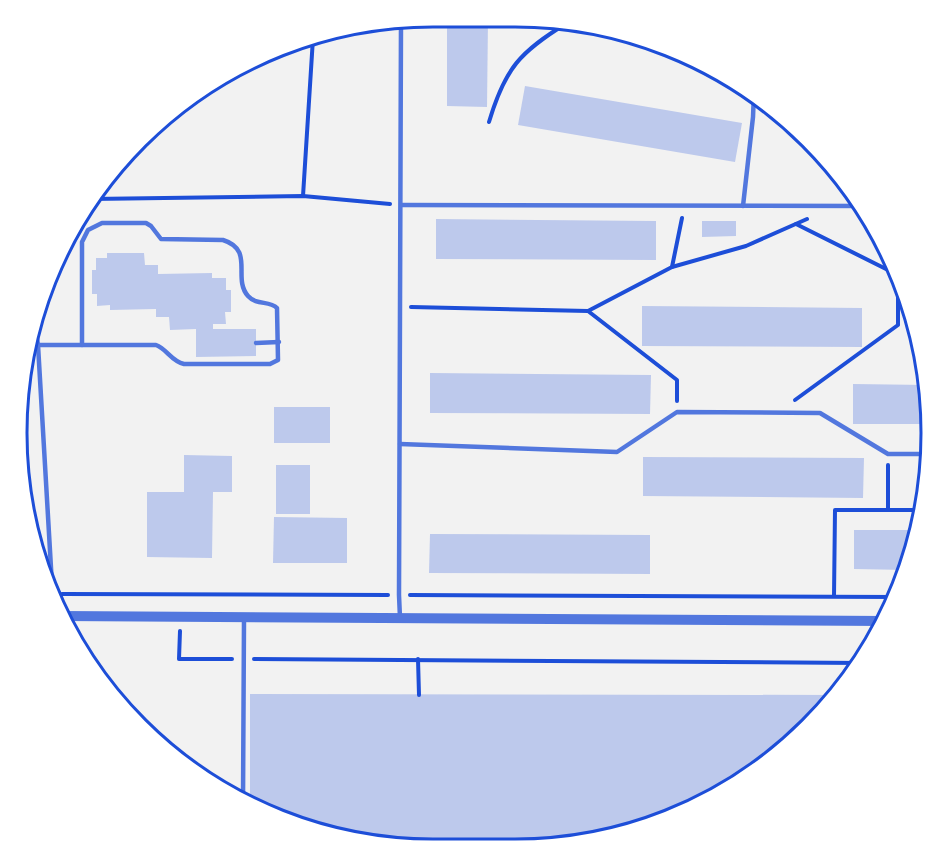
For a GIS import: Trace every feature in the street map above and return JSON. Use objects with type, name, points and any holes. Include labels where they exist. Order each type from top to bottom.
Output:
[{"type":"street","points":[[71,616],[875,621]]},
{"type":"lane","points":[[400,618],[401,28]]},
{"type":"lane","points":[[743,206],[753,104]]},
{"type":"lane","points":[[402,205],[852,206]]},
{"type":"lane","points":[[52,571],[38,345],[82,345],[156,345],[166,350],[173,360],[184,364],[270,364],[279,357],[277,308],[273,304],[255,301],[246,294],[242,280],[241,256],[232,244],[223,240],[162,239],[146,223],[102,223],[88,230],[82,242],[82,345]]},
{"type":"lane","points":[[256,343],[279,342]]},
{"type":"lane","points":[[400,444],[617,452],[677,412],[820,413],[888,454],[920,454]]},
{"type":"lane","points":[[243,792],[244,617]]},
{"type":"path","points":[[489,122],[498,92],[526,50],[558,29]]},
{"type":"path","points":[[303,196],[313,46]]},
{"type":"path","points":[[101,199],[303,196],[402,205]]},
{"type":"path","points":[[672,267],[684,205]]},
{"type":"path","points":[[401,307],[588,311],[672,267],[746,246],[836,206]]},
{"type":"path","points":[[796,224],[885,267]]},
{"type":"path","points":[[777,413],[898,325],[898,299]]},
{"type":"path","points":[[588,311],[677,380],[677,412]]},
{"type":"path","points":[[888,454],[888,510]]},
{"type":"path","points":[[834,596],[835,510],[913,510]]},
{"type":"path","points":[[61,594],[886,597]]},
{"type":"path","points":[[179,659],[850,663]]},
{"type":"path","points":[[418,659],[419,694]]},
{"type":"building","points":[[447,27],[488,27],[487,107],[447,106]]},
{"type":"building","points":[[525,86],[742,123],[735,162],[518,125]]},
{"type":"building","points":[[436,219],[656,221],[656,260],[436,259]]},
{"type":"building","points":[[702,221],[736,221],[736,236],[702,237]]},
{"type":"building","points":[[107,253],[144,253],[145,265],[158,265],[158,274],[212,273],[212,278],[226,278],[226,290],[231,290],[231,312],[225,312],[226,324],[213,324],[213,329],[256,329],[256,356],[196,357],[196,329],[170,330],[169,317],[156,317],[156,309],[110,310],[110,305],[97,306],[97,294],[92,294],[92,270],[96,270],[96,258],[107,258]]},
{"type":"building","points":[[642,306],[862,308],[862,347],[642,346]]},
{"type":"building","points":[[430,373],[651,375],[650,414],[430,413]]},
{"type":"building","points":[[853,384],[918,385],[921,424],[853,424]]},
{"type":"building","points":[[274,407],[330,407],[330,443],[274,443]]},
{"type":"building","points":[[184,455],[232,456],[232,492],[213,492],[212,558],[147,557],[147,492],[184,492]]},
{"type":"building","points":[[643,457],[864,458],[863,498],[643,496]]},
{"type":"building","points":[[276,465],[310,465],[310,514],[276,514]]},
{"type":"building","points":[[274,517],[347,518],[347,563],[273,563]]},
{"type":"building","points":[[854,530],[909,530],[897,570],[854,569]]},
{"type":"building","points":[[430,534],[650,535],[650,574],[429,573]]},
{"type":"building","points":[[250,694],[825,695],[783,738],[741,771],[718,785],[646,817],[568,836],[515,839],[433,839],[380,836],[302,817],[250,795]]}]
